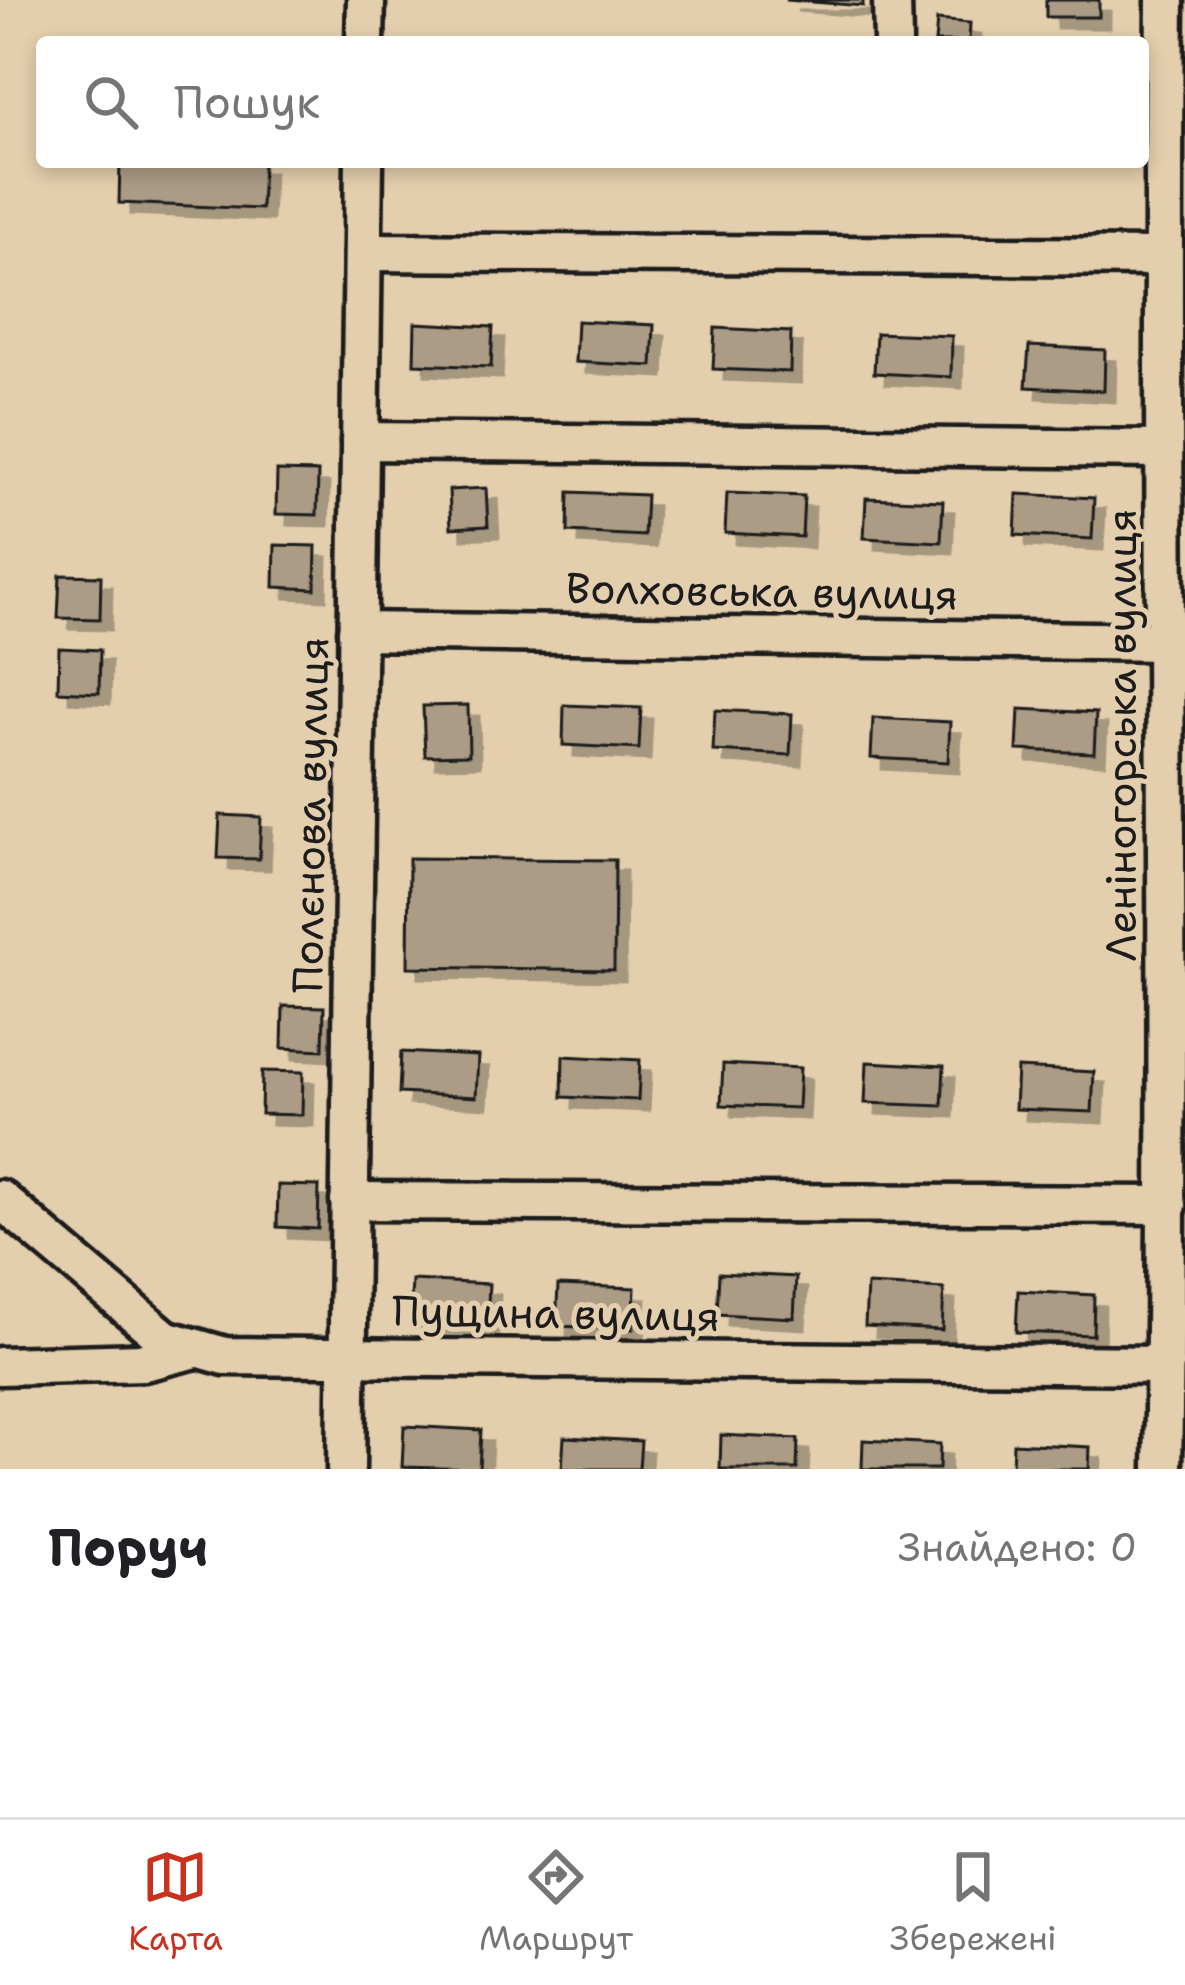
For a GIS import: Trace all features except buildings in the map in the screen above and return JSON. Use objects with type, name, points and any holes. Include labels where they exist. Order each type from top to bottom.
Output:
[{"type":"street","points":[[365,36],[366,0]]},
{"type":"street","points":[[892,0],[892,36]]},
{"type":"street","name":"Леніногорська вулиця","points":[[1163,1469],[1168,1204],[1162,257],[1165,0]]},
{"type":"street","name":"Полєнова вулиця","points":[[346,1469],[364,168]]},
{"type":"street","points":[[363,252],[1162,257]]},
{"type":"street","points":[[360,441],[1164,448]]},
{"type":"street","name":"Волховська вулиця","points":[[357,631],[1165,642]]},
{"type":"street","name":"Пущина вулиця","points":[[0,1199],[165,1339],[224,1356],[1165,1365]]},
{"type":"street","points":[[349,1201],[1168,1204]]},
{"type":"street","points":[[0,1366],[144,1362],[192,1350]]}]
